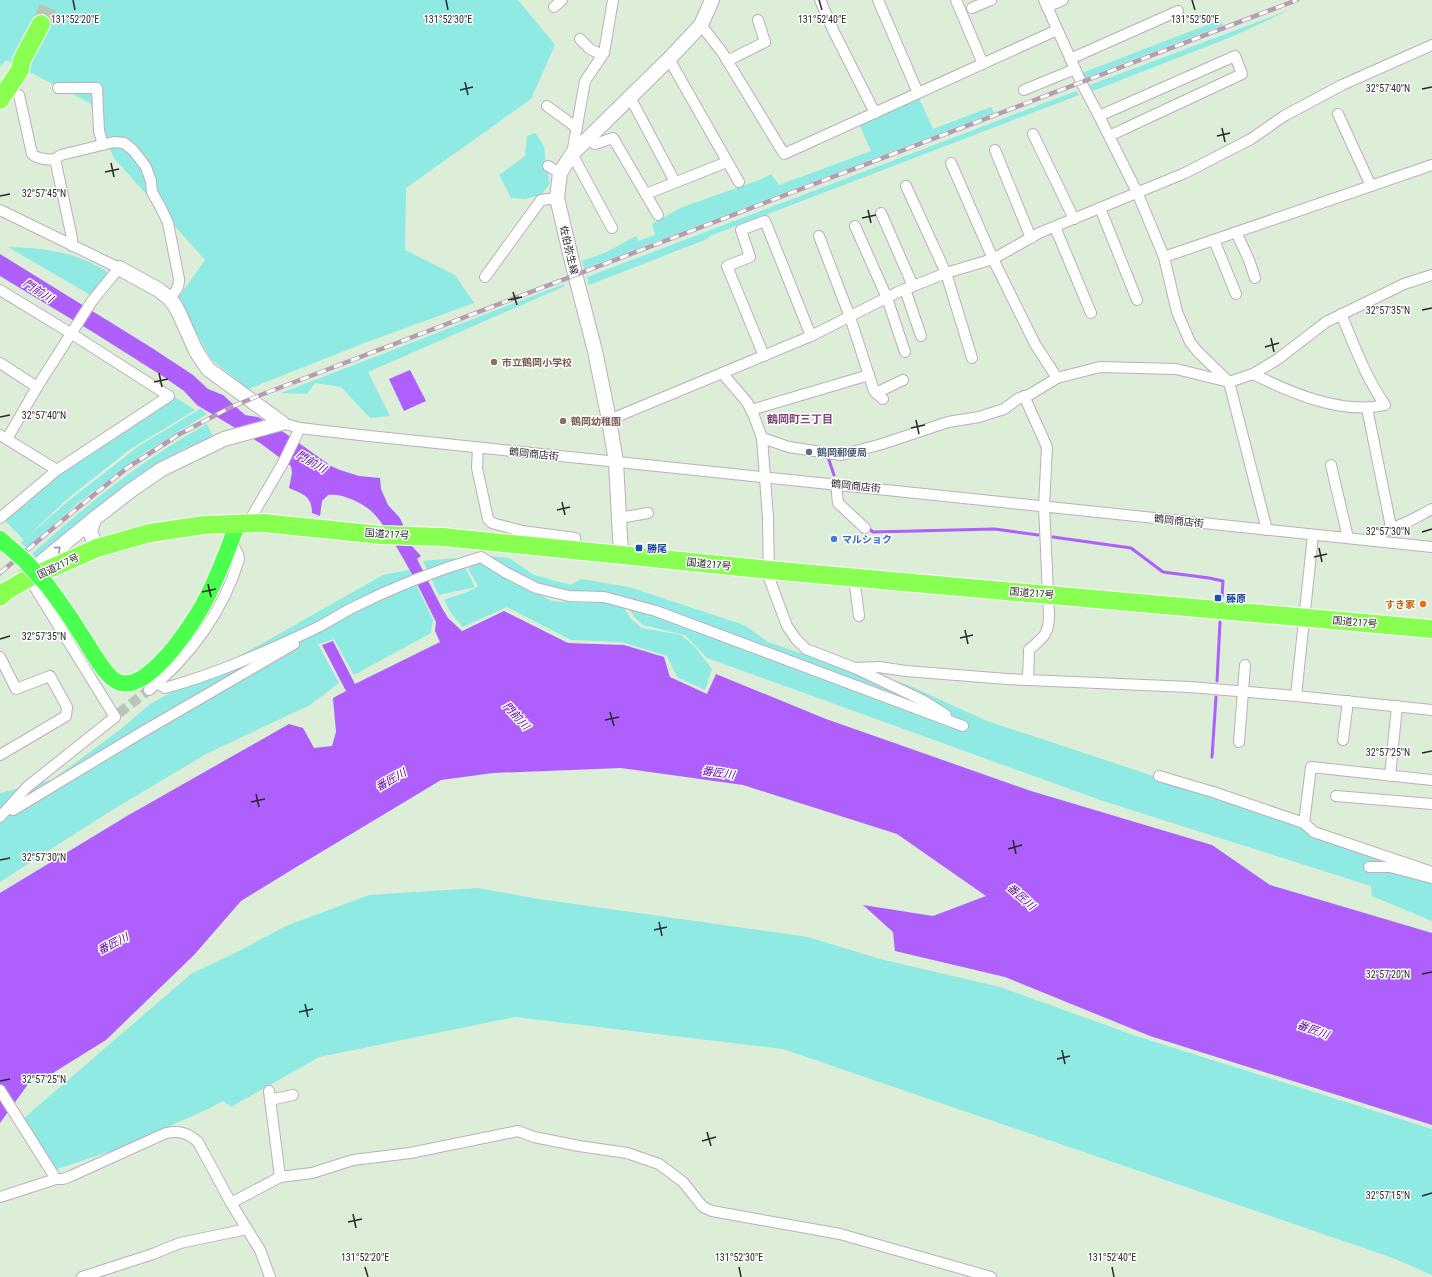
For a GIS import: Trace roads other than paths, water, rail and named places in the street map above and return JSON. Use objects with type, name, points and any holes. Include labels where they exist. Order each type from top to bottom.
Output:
[{"type":"highway","points":[[0,100],[20,70],[22,60],[41,24]]},
{"type":"highway","points":[[0,82],[14,65],[22,60]]},
{"type":"highway","name":"国道217号","points":[[3,594],[29,578],[97,548],[150,533],[204,525],[243,523],[381,535],[443,538],[854,578],[1432,629]]},
{"type":"main road","name":"佐伯弥生線","points":[[621,555],[616,462],[609,420],[596,351],[575,274],[557,198],[554,169],[572,154],[669,60],[701,25],[712,0]]},
{"type":"main road","points":[[119,268],[159,290],[169,298],[179,313],[196,351],[208,369],[278,424]]},
{"type":"main road","points":[[3,594],[94,518],[130,491],[162,470],[224,439],[278,424]]},
{"type":"main road","points":[[94,518],[90,532],[97,548]]},
{"type":"main road","points":[[0,538],[24,560],[47,585],[69,615],[108,675],[119,682],[131,683],[151,671],[178,643],[206,598],[231,541],[243,523]]},
{"type":"street","points":[[612,228],[572,154],[585,81],[604,53],[614,0]]},
{"type":"street","points":[[820,0],[834,32],[875,113]]},
{"type":"street","points":[[878,0],[918,93]]},
{"type":"street","points":[[956,0],[983,64]]},
{"type":"street","points":[[972,8],[991,0]]},
{"type":"street","points":[[1063,0],[1046,4],[1070,59],[1137,192],[1164,257],[1177,312],[1190,342],[1198,352],[1229,382],[1267,530]]},
{"type":"street","points":[[1070,59],[1178,11]]},
{"type":"street","points":[[727,61],[764,42],[758,20]]},
{"type":"street","points":[[701,25],[727,61],[784,154],[1057,30]]},
{"type":"street","points":[[580,39],[590,49],[602,55]]},
{"type":"street","points":[[609,420],[811,336],[909,288],[946,273],[993,259],[1054,227],[1185,173],[1244,143],[1284,116],[1342,84],[1432,45]]},
{"type":"street","points":[[1100,116],[1235,56],[1242,74],[1109,136]]},
{"type":"street","points":[[669,60],[739,182]]},
{"type":"street","points":[[1024,90],[1075,69]]},
{"type":"street","points":[[58,88],[97,88],[99,131],[104,145]]},
{"type":"street","points":[[19,94],[32,154],[40,159],[55,159],[61,155],[114,142],[124,143],[133,150],[146,167],[151,181],[152,192],[168,222],[179,280],[179,287],[169,298]]},
{"type":"street","points":[[630,97],[675,182]]},
{"type":"street","points":[[547,106],[577,128]]},
{"type":"street","points":[[1338,114],[1371,186]]},
{"type":"street","points":[[1033,134],[1074,219]]},
{"type":"street","points":[[587,139],[595,144],[613,138],[658,215]]},
{"type":"street","points":[[995,150],[1031,238]]},
{"type":"street","points":[[55,159],[72,238],[72,246]]},
{"type":"street","points":[[646,194],[728,162]]},
{"type":"street","points":[[951,163],[993,259],[1035,344],[1057,378]]},
{"type":"street","points":[[1164,257],[1432,165]]},
{"type":"street","points":[[906,186],[946,273],[972,358]]},
{"type":"street","points":[[485,277],[541,200],[557,198]]},
{"type":"street","points":[[1100,208],[1137,300]]},
{"type":"street","points":[[0,210],[119,268],[92,301],[72,334],[3,437],[57,470]]},
{"type":"street","points":[[880,213],[909,288],[921,336]]},
{"type":"street","points":[[764,356],[727,266],[750,257],[741,230],[765,221],[811,336]]},
{"type":"street","points":[[855,226],[887,298],[905,352]]},
{"type":"street","points":[[1054,227],[1091,313]]},
{"type":"street","points":[[1236,232],[1249,260],[1255,278]]},
{"type":"street","points":[[819,236],[850,316],[874,391],[880,396],[903,380]]},
{"type":"street","points":[[1214,240],[1236,294]]},
{"type":"street","points":[[762,438],[789,447],[841,455],[882,444],[948,422],[979,417],[1004,409],[1019,398],[1029,395],[1057,378],[1100,367],[1176,369],[1229,382],[1253,374],[1278,359],[1326,322],[1404,284],[1432,275]]},
{"type":"street","points":[[0,290],[169,396],[57,470],[0,518]]},
{"type":"street","points":[[1253,374],[1276,385],[1313,399],[1347,407],[1373,408],[1385,405],[1369,379],[1342,314]]},
{"type":"street","points":[[0,364],[37,387]]},
{"type":"street","points":[[231,541],[239,559],[215,613],[185,656],[153,687],[165,688],[213,672],[316,628],[352,608],[407,583],[482,557],[505,572],[536,588],[569,596],[604,597],[656,611],[963,726],[924,701],[855,668],[806,649],[786,626],[769,578],[768,518],[762,438],[747,402],[722,373]]},
{"type":"street","points":[[751,410],[869,375]]},
{"type":"street","points":[[1024,396],[1047,447],[1044,506],[1049,624],[1046,635],[1030,650],[1028,680]]},
{"type":"street","points":[[1367,408],[1391,527]]},
{"type":"street","name":"鶴岡商店街","points":[[278,424],[299,432],[478,448],[836,484],[1432,547]]},
{"type":"street","points":[[243,523],[284,463],[299,432]]},
{"type":"street","points":[[478,448],[477,468],[488,519],[492,523],[522,531],[575,538],[577,551]]},
{"type":"street","points":[[1331,465],[1348,538]]},
{"type":"street","points":[[836,484],[838,503],[865,528]]},
{"type":"street","points":[[1373,541],[1380,532],[1400,525],[1432,509]]},
{"type":"street","points":[[619,518],[648,512]]},
{"type":"street","points":[[1296,696],[1314,535]]},
{"type":"street","points":[[0,817],[32,783],[117,715],[29,578]]},
{"type":"street","points":[[854,578],[859,616]]},
{"type":"street","points":[[13,810],[144,731],[315,632],[316,628]]},
{"type":"street","points":[[0,657],[16,689],[50,676],[66,707],[66,716],[0,754]]},
{"type":"street","points":[[1239,742],[1245,665]]},
{"type":"street","points":[[855,668],[879,667],[1028,680],[1190,687],[1432,710]]},
{"type":"street","points":[[1343,740],[1348,701]]},
{"type":"street","points":[[1390,776],[1397,706]]},
{"type":"street","points":[[1304,823],[1311,767],[1432,780]]},
{"type":"street","points":[[1159,776],[1213,792],[1304,823],[1314,832],[1432,872]]},
{"type":"street","points":[[1336,796],[1432,804]]},
{"type":"street","points":[[1368,867],[1390,867],[1432,878]]},
{"type":"street","points":[[0,1090],[56,1179]]},
{"type":"street","points":[[280,1177],[270,1095],[293,1095]]},
{"type":"street","points":[[0,1197],[56,1179],[63,1179],[71,1176],[166,1133],[172,1131],[183,1132],[198,1142],[231,1203],[260,1250],[270,1277]]},
{"type":"street","points":[[231,1203],[280,1177],[312,1173],[353,1160],[410,1153],[518,1131],[579,1146],[627,1153],[659,1164],[683,1182],[703,1207],[712,1211],[840,1234],[991,1277]]},
{"type":"street","points":[[82,1277],[153,1254],[180,1243],[247,1229]]},
{"type":"water","points":[[0,254],[152,348],[193,375],[208,389],[223,395],[245,415],[258,417],[285,433],[331,466],[359,476],[380,478],[381,489],[388,505],[400,518],[412,546],[421,556],[417,559],[442,608],[448,618],[462,631],[456,634],[504,611],[568,643],[624,645],[664,657],[670,677],[707,694],[716,674],[826,719],[1031,791],[1212,845],[1270,885],[1432,933],[1432,1125],[1150,1036],[1005,977],[895,951],[893,932],[863,905],[933,916],[986,896],[897,834],[743,785],[621,768],[493,773],[441,780],[241,901],[194,955],[106,1040],[53,1073],[34,1076],[0,1123],[0,893],[127,816],[289,724],[303,728],[314,748],[332,746],[336,732],[333,698],[346,691],[322,645],[333,641],[355,684],[440,642],[435,631],[436,622],[415,579],[384,527],[370,510],[361,504],[339,495],[328,495],[322,501],[320,516],[312,513],[312,507],[306,496],[289,488],[292,473],[291,466],[260,443],[197,405],[184,391],[164,377],[0,276]]},
{"type":"water","points":[[410,370],[426,401],[404,411],[389,379]]},
{"type":"waterway","points":[[828,457],[834,475]]},
{"type":"waterway","points":[[868,528],[873,532],[995,529],[1038,535]]},
{"type":"waterway","points":[[1053,537],[1131,548],[1163,572],[1223,581],[1222,597]]},
{"type":"waterway","points":[[1217,681],[1220,622]]},
{"type":"waterway","points":[[1212,757],[1216,697]]},
{"type":"tunnel","points":[[41,24],[51,0]]},
{"type":"tunnel","points":[[119,713],[149,690]]},
{"type":"railway","points":[[0,573],[127,468],[178,435],[231,407],[1297,0]]},
{"type":"place","name":"市立鶴岡小学校","points":[[494,362]]},
{"type":"place","name":"鶴岡幼稚園","points":[[563,421]]},
{"type":"place","name":"鶴岡郵便局","points":[[809,452]]},
{"type":"place","name":"マルショク","points":[[834,539]]},
{"type":"place","name":"勝尾","points":[[639,548]]},
{"type":"place","name":"藤原","points":[[1218,598]]},
{"type":"place","name":"すき家","points":[[1423,604]]},
{"type":"district","name":"鶴岡町三丁目","points":[[800,419]]},
{"type":"water label","name":"門前川","points":[[38,291]]},
{"type":"water label","name":"門前川","points":[[311,462]]},
{"type":"water label","name":"門前川","points":[[516,716]]},
{"type":"water label","name":"番匠川","points":[[718,773]]},
{"type":"water label","name":"番匠川","points":[[391,780]]},
{"type":"water label","name":"番匠川","points":[[1021,897]]},
{"type":"water label","name":"番匠川","points":[[113,944]]},
{"type":"water label","name":"番匠川","points":[[1313,1030]]}]
